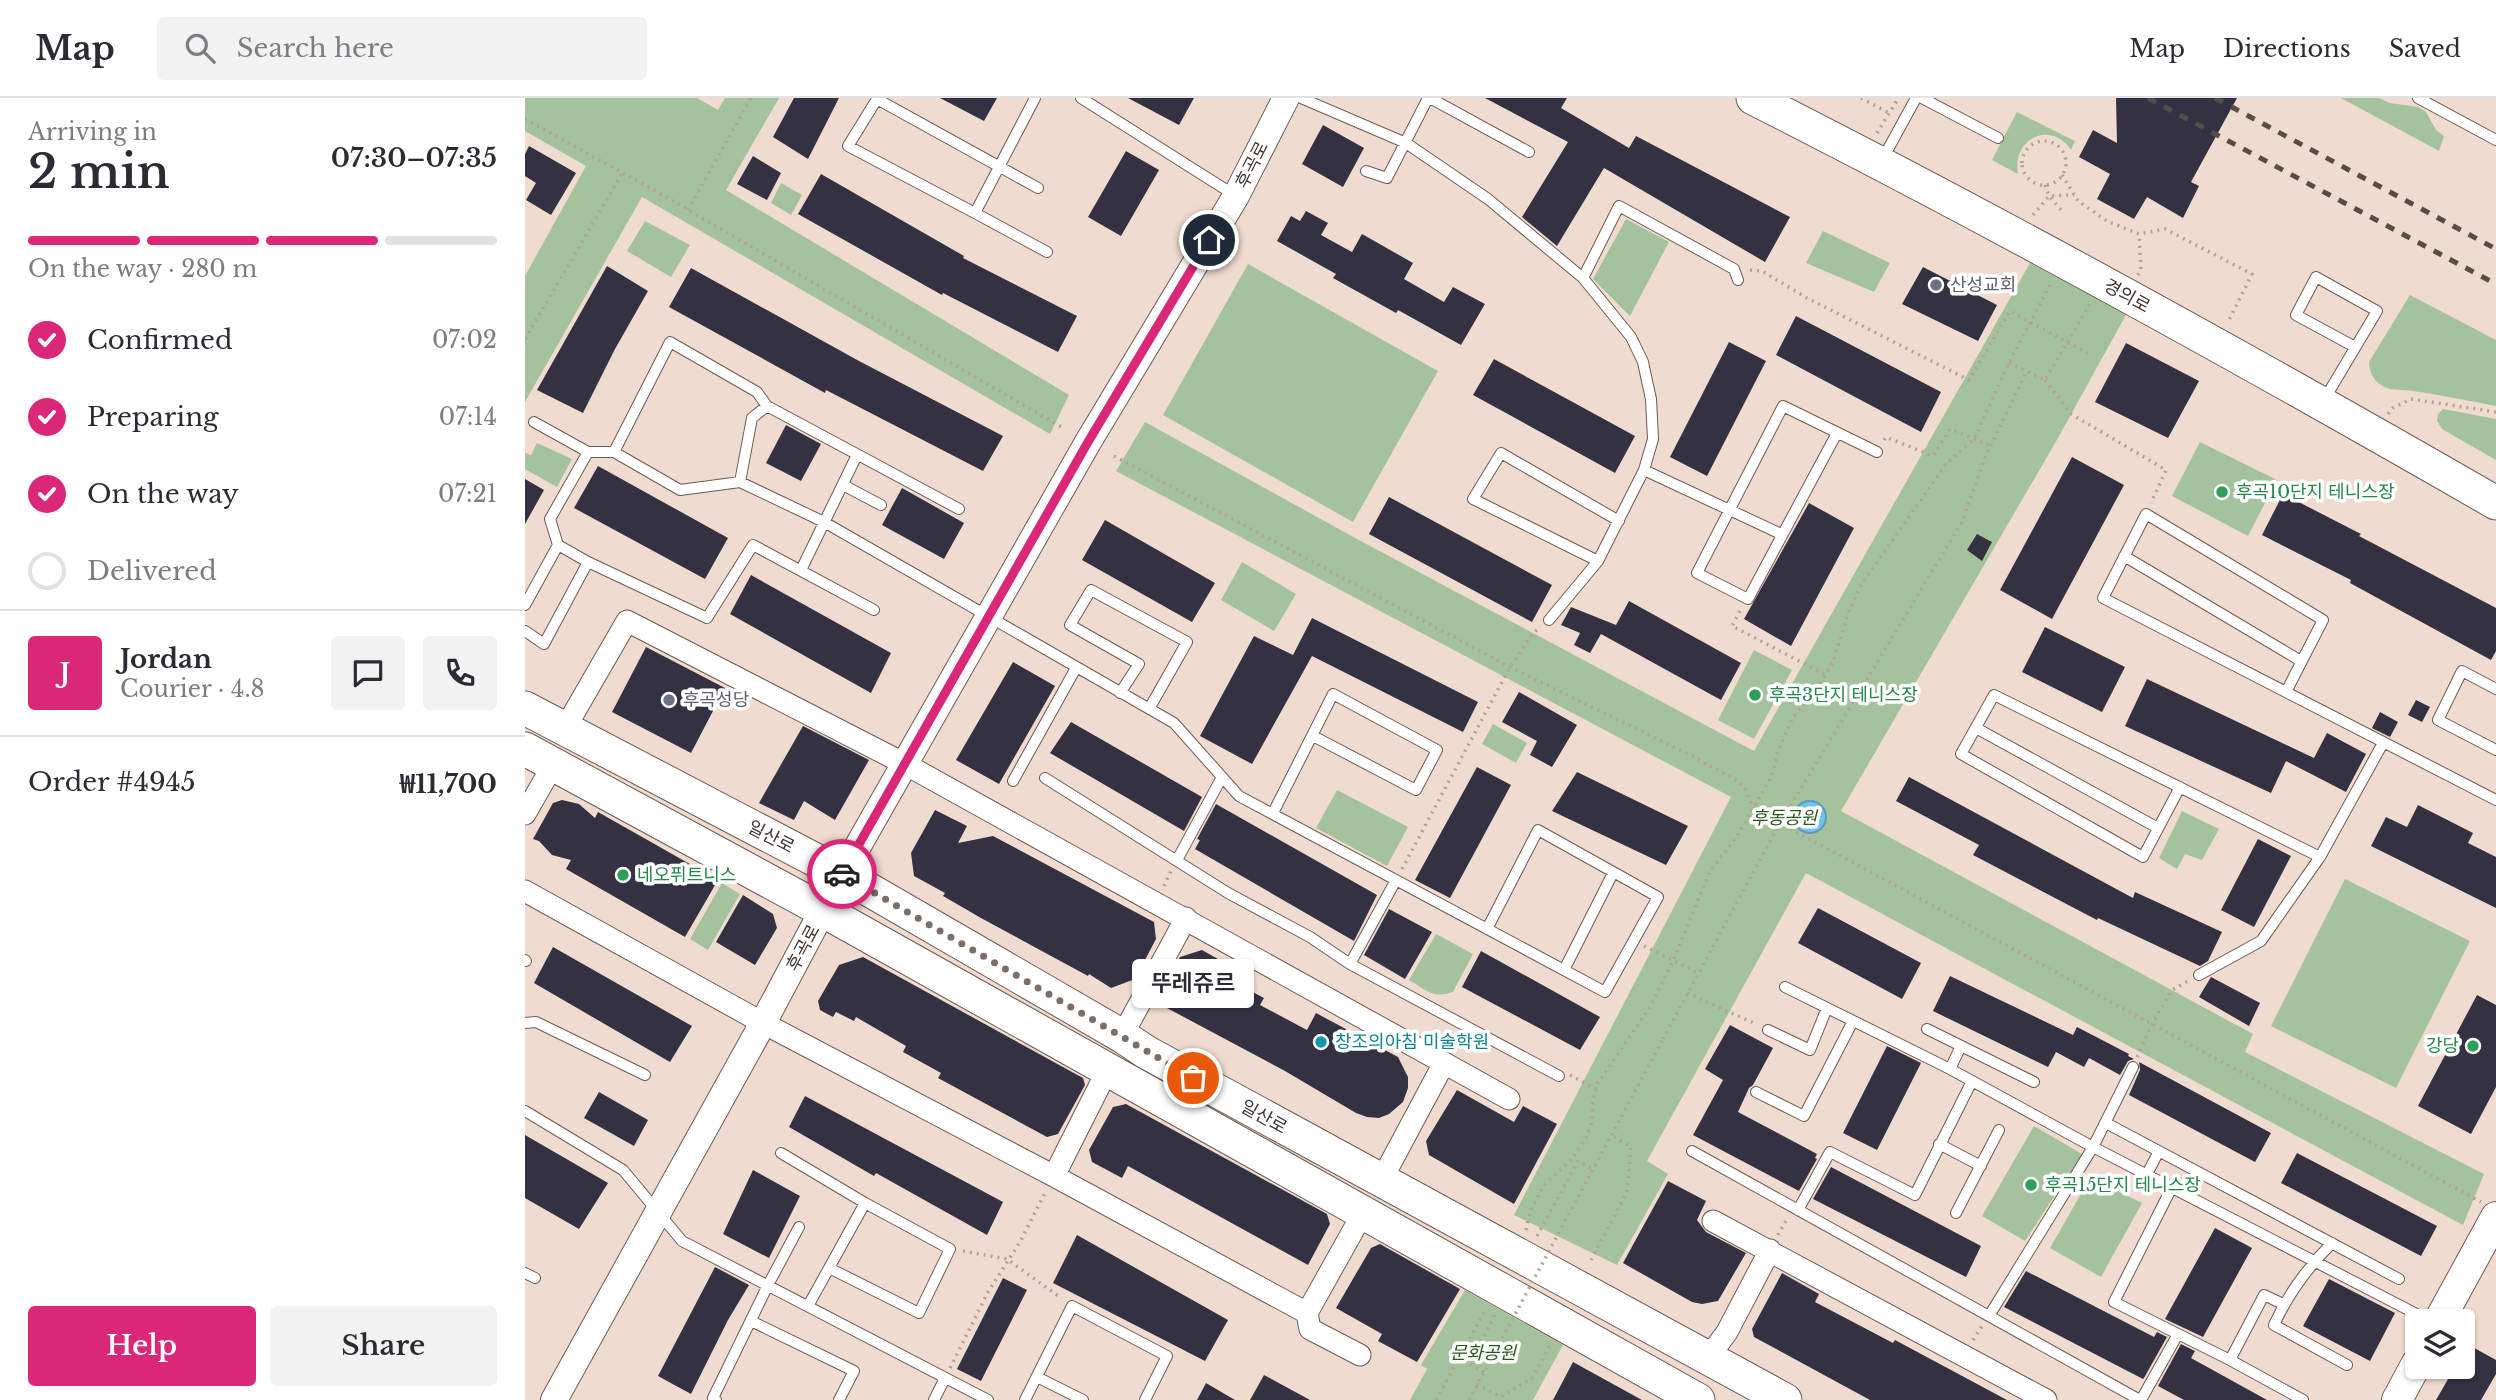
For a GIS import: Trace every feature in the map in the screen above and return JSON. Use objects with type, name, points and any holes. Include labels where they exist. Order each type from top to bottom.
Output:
[{"type":"main road","name":"경의로","points":[[1752,98],[1881,163],[2058,258],[2322,403],[2496,503]]},
{"type":"main road","name":"경의로","points":[[1788,98],[1882,142],[2496,492]]},
{"type":"main road","name":"일산로","points":[[525,708],[842,874],[1146,1052],[1785,1400]]},
{"type":"main road","name":"일산로","points":[[539,757],[1108,1069],[1688,1398]]},
{"type":"main road","points":[[2444,1309],[2489,1209]]},
{"type":"main road","points":[[2397,1400],[2408,1379]]},
{"type":"street","name":"후곡로","points":[[554,1400],[763,1023],[842,874],[1088,442],[1236,196],[1286,98]]},
{"type":"street","points":[[564,730],[627,621],[905,764],[1509,1099]]},
{"type":"street","points":[[525,814],[539,757]]},
{"type":"street","points":[[525,891],[763,1023],[1053,1175],[1307,1313]]},
{"type":"street","points":[[1122,1036],[1186,918]]},
{"type":"street","points":[[1381,1181],[1444,1063]]},
{"type":"street","points":[[1053,1175],[1108,1069]]},
{"type":"street","points":[[1360,1355],[1311,1329],[1307,1313],[1363,1213]]},
{"type":"street","points":[[1713,1221],[2036,1397]]},
{"type":"street","points":[[1708,1358],[1727,1332],[1770,1250]]},
{"type":"lane","points":[[975,213],[1035,98]]},
{"type":"lane","points":[[1081,98],[1236,196]]},
{"type":"lane","points":[[1301,98],[1406,143],[1488,199],[1583,278],[1631,337],[1643,362],[1653,418],[1653,439],[1644,470],[1598,561],[1549,620]]},
{"type":"lane","points":[[1366,171],[1387,178],[1429,98],[1529,152]]},
{"type":"lane","points":[[1882,142],[1919,98],[1999,138]]},
{"type":"lane","points":[[2418,98],[2496,140]]},
{"type":"lane","points":[[1038,188],[877,99],[848,146],[1047,252]]},
{"type":"lane","points":[[1583,278],[1619,206],[1736,274]]},
{"type":"lane","points":[[2327,395],[2377,310],[2316,277],[2296,315],[2355,347]]},
{"type":"lane","points":[[614,452],[670,342],[757,392],[767,406],[958,509]]},
{"type":"lane","points":[[740,482],[752,418],[767,406]]},
{"type":"lane","points":[[1837,433],[1748,598],[1697,573],[1783,406],[1877,452]]},
{"type":"lane","points":[[534,422],[588,452],[614,452],[680,490],[740,482],[824,522],[1174,723],[1239,796],[1273,813],[1396,880],[1487,929],[1565,970],[1605,992],[1658,897],[1538,830],[1487,929]]},
{"type":"lane","points":[[525,605],[558,545],[551,519],[588,452]]},
{"type":"lane","points":[[1598,561],[1473,499],[1501,453],[1619,521]]},
{"type":"lane","points":[[801,570],[857,455]]},
{"type":"lane","points":[[1644,470],[1781,534]]},
{"type":"lane","points":[[843,485],[881,505]]},
{"type":"lane","points":[[2286,692],[2323,620],[2146,514],[2103,598],[2496,800]]},
{"type":"lane","points":[[558,545],[707,618],[753,545],[874,610]]},
{"type":"lane","points":[[2124,556],[2301,661]]},
{"type":"lane","points":[[525,631],[544,644],[588,562]]},
{"type":"lane","points":[[1121,693],[1139,664],[1070,625],[1091,590],[1187,642],[1149,709]]},
{"type":"lane","points":[[1013,781],[1076,668]]},
{"type":"lane","points":[[2496,688],[2462,671],[2438,720],[2496,750]]},
{"type":"lane","points":[[1273,813],[1333,694],[1437,750],[1416,790],[1313,736]]},
{"type":"lane","points":[[2180,787],[2143,857],[1961,754],[1994,695],[2180,787],[2320,857]]},
{"type":"lane","points":[[1976,728],[2158,828]]},
{"type":"lane","points":[[2199,975],[2261,942],[2320,857],[2383,743]]},
{"type":"lane","points":[[1177,859],[1222,777]]},
{"type":"lane","points":[[1045,778],[1228,893],[1310,937],[1350,964],[1559,1076]]},
{"type":"lane","points":[[1565,970],[1613,873]]},
{"type":"lane","points":[[1350,964],[1396,880]]},
{"type":"lane","points":[[1785,987],[1950,1069],[2406,1309]]},
{"type":"lane","points":[[1768,1030],[1810,1050],[1828,1008]]},
{"type":"lane","points":[[1756,1093],[1804,1116],[1853,1021]]},
{"type":"lane","points":[[525,1023],[536,1022],[645,1075]]},
{"type":"lane","points":[[1927,1030],[2034,1082]]},
{"type":"lane","points":[[1950,1069],[1961,1046]]},
{"type":"lane","points":[[1989,1316],[2094,1147],[2133,1067]]},
{"type":"lane","points":[[1798,1210],[1830,1152],[1916,1195],[1972,1081]]},
{"type":"lane","points":[[525,1111],[623,1170],[682,1241],[988,1400]]},
{"type":"lane","points":[[2106,1123],[2399,1279]]},
{"type":"lane","points":[[1956,1213],[1999,1130]]},
{"type":"lane","points":[[1939,1144],[1981,1166]]},
{"type":"lane","points":[[1692,1151],[2141,1400],[2178,1334]]},
{"type":"lane","points":[[2147,1174],[2159,1151]]},
{"type":"lane","points":[[781,1153],[950,1249],[919,1313],[829,1268]]},
{"type":"lane","points":[[2172,1187],[2114,1302],[2303,1400]]},
{"type":"lane","points":[[808,1306],[865,1203]]},
{"type":"lane","points":[[716,1400],[713,1398],[799,1227]]},
{"type":"lane","points":[[2332,1243],[2314,1262],[2283,1304],[2274,1325],[2347,1365]]},
{"type":"lane","points":[[2230,1360],[2264,1295],[2283,1304]]},
{"type":"lane","points":[[1025,1400],[1072,1306],[1167,1356],[1146,1400]]},
{"type":"lane","points":[[751,1321],[853,1371],[839,1400]]},
{"type":"lane","points":[[1037,1377],[1083,1400]]},
{"type":"lane","points":[[934,1400],[945,1378]]},
{"type":"path","points":[[688,210],[751,98]]},
{"type":"path","points":[[1861,98],[1889,113]]},
{"type":"path","points":[[1882,142],[1889,113],[1898,98]]},
{"type":"path","points":[[525,119],[623,172],[1063,428]]},
{"type":"path","points":[[2048,141],[2060,148],[2066,161],[2062,175],[2058,180],[2045,185],[2031,180],[2022,168],[2024,154],[2034,143],[2048,141]]},
{"type":"path","points":[[525,340],[623,172]]},
{"type":"path","points":[[2062,175],[2078,201],[2107,221],[2139,234],[2165,229],[2252,274],[2225,327]]},
{"type":"path","points":[[2045,185],[2049,196],[2063,212]]},
{"type":"path","points":[[2049,196],[2074,195]]},
{"type":"path","points":[[2030,221],[2049,196]]},
{"type":"path","points":[[2135,280],[2141,270],[2139,234]]},
{"type":"path","points":[[1736,274],[1762,271],[1807,298],[1969,380],[2010,311],[2089,354]]},
{"type":"path","points":[[1527,1230],[1530,1212],[1544,1185],[1570,1161],[1586,1138],[1592,1122],[1596,1089],[1650,1007],[1673,961],[1710,871],[1736,838],[1772,776],[1777,754],[1792,719],[1833,662],[1849,611],[1873,566],[1946,464],[1974,439],[2009,363],[2052,281]]},
{"type":"path","points":[[2045,380],[2091,302]]},
{"type":"path","points":[[2009,363],[2045,380],[2071,414],[2166,470],[2146,514]]},
{"type":"path","points":[[1469,1400],[1780,823],[1962,523],[1991,446],[2026,372]]},
{"type":"path","points":[[2388,414],[2393,408],[2411,399],[2496,412]]},
{"type":"path","points":[[1877,452],[1886,437],[1933,456],[1950,429],[1991,446]]},
{"type":"path","points":[[1114,456],[1510,667],[1733,778],[1745,788],[1753,807],[1780,823],[2489,1209]]},
{"type":"path","points":[[1748,598],[1731,626],[1826,675]]},
{"type":"path","points":[[1396,880],[1510,667],[1533,633],[1549,620]]},
{"type":"path","points":[[1158,902],[1177,859]]},
{"type":"path","points":[[1634,941],[1698,973]]},
{"type":"path","points":[[2133,1067],[2152,1024],[2172,990],[2199,975]]},
{"type":"path","points":[[1688,993],[1768,1030]]},
{"type":"path","points":[[1559,1076],[1563,1070],[1596,1089]]},
{"type":"path","points":[[1591,1260],[1627,1192],[1631,1147],[1611,1135]]},
{"type":"path","points":[[1537,1236],[1578,1161],[1593,1168]]},
{"type":"path","points":[[945,1378],[988,1292],[1020,1242],[1053,1175]]},
{"type":"path","points":[[1770,1250],[1789,1215],[1798,1210]]},
{"type":"path","points":[[950,1249],[1007,1259],[1072,1306]]},
{"type":"path","points":[[1436,1400],[1489,1304]]},
{"type":"path","points":[[1484,1372],[1469,1364],[1498,1309]]},
{"type":"path","points":[[1963,1355],[1989,1316]]},
{"type":"path","points":[[1477,1384],[1501,1397],[1532,1378],[1550,1346]]},
{"type":"green space","points":[[525,98],[697,98],[718,110],[725,98],[779,98],[726,190],[1069,395],[1050,434],[642,197],[525,402],[525,276],[586,166],[525,131]]},
{"type":"green space","points":[[2341,98],[2379,98],[2390,103],[2418,107],[2426,112],[2436,130],[2444,136],[2439,151]]},
{"type":"green space","points":[[2017,112],[2075,141],[2071,150],[2063,141],[2044,135],[2034,137],[2026,143],[2017,162],[2018,174],[1992,160]]},
{"type":"green space","points":[[781,183],[802,195],[791,215],[771,203]]},
{"type":"green space","points":[[1626,219],[1669,242],[1630,316],[1593,279]]},
{"type":"green space","points":[[645,221],[690,245],[671,277],[627,251]]},
{"type":"green space","points":[[1823,231],[1890,263],[1874,292],[1806,263]]},
{"type":"green space","name":"후동공원","points":[[2030,263],[2127,313],[2058,438],[1841,811],[2253,1034],[2245,1052],[2484,1174],[2463,1225],[1806,873],[1647,1161],[1668,1174],[1617,1265],[1514,1215],[1731,797],[1116,471],[1145,422],[1357,539],[1754,751]]},
{"type":"green space","points":[[1248,264],[1438,371],[1353,522],[1163,415]]},
{"type":"green space","points":[[2410,295],[2496,340],[2496,406],[2393,389],[2376,381],[2369,362]]},
{"type":"green space","points":[[2443,409],[2496,419],[2496,460],[2442,429],[2437,421],[2438,414]]},
{"type":"green space","name":"후곡10단지 테니스장","points":[[2200,442],[2277,480],[2248,536],[2172,496]]},
{"type":"green space","points":[[537,443],[572,459],[557,487],[525,469],[525,453],[531,455]]},
{"type":"green space","points":[[1242,562],[1296,594],[1274,631],[1221,600]]},
{"type":"green space","name":"후곡3단지 테니스장","points":[[1754,650],[1792,670],[1754,739],[1718,720]]},
{"type":"green space","points":[[1493,724],[1527,743],[1516,763],[1482,744]]},
{"type":"green space","points":[[1337,790],[1408,827],[1387,866],[1316,828]]},
{"type":"green space","points":[[2182,811],[2219,829],[2202,860],[2185,854],[2177,869],[2159,858]]},
{"type":"green space","points":[[2345,879],[2470,941],[2396,1088],[2271,1026]]},
{"type":"green space","points":[[722,883],[740,894],[708,950],[690,939]]},
{"type":"green space","points":[[1436,934],[1473,954],[1453,992],[1446,994],[1430,992],[1409,980]]},
{"type":"green space","name":"후곡15단지 테니스장","points":[[2034,1126],[2082,1154],[2025,1241],[1982,1216]]},
{"type":"green space","points":[[2090,1178],[2142,1203],[2101,1277],[2050,1248]]},
{"type":"green space","name":"문화공원","points":[[1465,1290],[1563,1345],[1533,1400],[1410,1400],[1427,1369],[1421,1365]]},
{"type":"water","points":[[1810,801],[1821,806],[1826,817],[1821,828],[1810,833],[1799,828],[1794,817],[1799,806]]},
{"type":"building","points":[[794,98],[839,98],[808,159],[773,137]]},
{"type":"building","points":[[940,98],[997,98],[984,121]]},
{"type":"building","points":[[1128,98],[1194,98],[1179,125]]},
{"type":"building","points":[[1485,98],[1567,98],[1561,108],[1629,148],[1636,136],[1790,217],[1765,262],[1604,168],[1557,246],[1522,217],[1568,142]]},
{"type":"building","points":[[2116,98],[2237,98],[2191,182],[2199,186],[2183,218],[2147,197],[2134,219],[2097,199],[2110,174],[2079,157],[2093,130],[2117,143]]},
{"type":"building","points":[[1323,125],[1364,148],[1343,187],[1302,164]]},
{"type":"building","points":[[529,146],[576,173],[551,215],[526,200],[536,183],[525,176],[525,154]]},
{"type":"building","points":[[1126,151],[1159,170],[1121,236],[1088,217]]},
{"type":"building","points":[[753,156],[781,173],[767,200],[737,184]]},
{"type":"building","points":[[821,174],[964,256],[963,258],[1077,316],[1058,352],[943,293],[942,295],[798,214]]},
{"type":"building","points":[[1306,211],[1328,223],[1321,235],[1352,252],[1362,234],[1413,263],[1404,279],[1444,302],[1453,287],[1485,304],[1461,345],[1333,278],[1336,274],[1277,241],[1291,216],[1300,221]]},
{"type":"building","points":[[607,266],[648,291],[583,413],[537,390]]},
{"type":"building","name":"산성교회","points":[[1923,267],[1997,305],[1978,341],[1902,304]]},
{"type":"building","points":[[691,268],[859,361],[1003,436],[983,471],[826,390],[825,393],[669,307]]},
{"type":"building","points":[[1796,316],[1941,392],[1921,432],[1776,355]]},
{"type":"building","points":[[1729,342],[1766,361],[1707,476],[1670,457]]},
{"type":"building","points":[[2126,343],[2199,381],[2168,438],[2095,402]]},
{"type":"building","points":[[1494,359],[1635,436],[1615,473],[1473,395]]},
{"type":"building","points":[[786,425],[821,444],[801,481],[766,463]]},
{"type":"building","points":[[2072,457],[2124,485],[2052,619],[2000,590]]},
{"type":"building","points":[[598,466],[728,538],[705,579],[574,508]]},
{"type":"building","points":[[525,479],[544,490],[525,524]]},
{"type":"building","points":[[902,488],[964,523],[944,559],[882,525]]},
{"type":"building","points":[[2283,494],[2496,608],[2496,651],[2491,660],[2350,583],[2351,580],[2262,535]]},
{"type":"building","points":[[1389,497],[1552,585],[1532,622],[1369,534]]},
{"type":"building","points":[[1809,503],[1854,528],[1791,646],[1744,619]]},
{"type":"building","points":[[1105,520],[1215,583],[1192,622],[1082,560]]},
{"type":"building","points":[[1977,534],[1992,542],[1982,561],[1967,550]]},
{"type":"building","points":[[751,575],[891,653],[871,693],[730,614]]},
{"type":"building","points":[[1629,601],[1741,663],[1721,700],[1601,634],[1590,653],[1574,645],[1580,633],[1561,625],[1571,607],[1616,625]]},
{"type":"building","points":[[1312,618],[1478,702],[1463,732],[1312,656],[1252,764],[1200,736],[1254,636],[1293,655]]},
{"type":"building","points":[[2045,627],[2125,667],[2102,712],[2022,672]]},
{"type":"building","name":"후곡성당","points":[[646,647],[725,688],[691,753],[612,712]]},
{"type":"building","points":[[1013,662],[1055,686],[999,784],[956,760]]},
{"type":"building","points":[[2147,679],[2314,758],[2327,733],[2366,754],[2346,792],[2286,761],[2271,793],[2125,726]]},
{"type":"building","points":[[1519,692],[1577,725],[1552,767],[1530,755],[1537,741],[1502,722]]},
{"type":"building","points":[[2416,700],[2430,707],[2422,722],[2408,715]]},
{"type":"building","points":[[2380,712],[2398,722],[2390,737],[2372,728]]},
{"type":"building","points":[[1071,722],[1202,797],[1184,831],[1050,753]]},
{"type":"building","points":[[803,726],[869,760],[835,820],[804,801],[794,820],[759,803]]},
{"type":"building","points":[[1477,767],[1511,785],[1450,898],[1415,880]]},
{"type":"building","points":[[1577,772],[1688,826],[1666,865],[1552,811]]},
{"type":"building","points":[[1909,777],[2133,898],[2135,892],[2222,932],[2208,961],[2200,966],[2098,918],[2097,920],[1973,855],[1979,845],[1896,801]]},
{"type":"building","points":[[562,800],[579,804],[595,818],[598,812],[718,880],[685,937],[566,869],[571,860],[552,855],[539,841],[533,839],[553,803]]},
{"type":"building","points":[[1216,804],[1377,895],[1354,941],[1195,849],[1200,840],[1197,839]]},
{"type":"building","points":[[2418,805],[2473,833],[2468,843],[2496,857],[2496,908],[2371,846],[2386,817],[2407,827]]},
{"type":"building","points":[[935,810],[967,826],[958,843],[993,836],[1154,922],[1156,939],[1135,979],[1111,988],[981,918],[914,876],[911,853]]},
{"type":"building","points":[[2258,839],[2291,856],[2254,927],[2221,910]]},
{"type":"building","points":[[743,895],[773,914],[777,928],[755,965],[716,942]]},
{"type":"building","points":[[1818,908],[1921,963],[1902,999],[1798,943]]},
{"type":"building","points":[[1389,909],[1432,932],[1405,979],[1364,955]]},
{"type":"building","points":[[553,947],[692,1026],[670,1062],[534,983]]},
{"type":"building","points":[[1202,950],[1232,967],[1226,978],[1264,998],[1260,1005],[1307,1030],[1316,1013],[1398,1057],[1408,1077],[1408,1088],[1403,1102],[1389,1114],[1379,1118],[1356,1113],[1285,1071],[1167,1008],[1160,993],[1180,957]]},
{"type":"building","points":[[1481,951],[1600,1017],[1580,1050],[1462,987]]},
{"type":"building","points":[[863,957],[1083,1078],[1085,1085],[1058,1134],[1047,1137],[938,1078],[941,1073],[903,1052],[906,1046],[856,1017],[854,1021],[836,1012],[833,1017],[820,1010],[818,1001],[839,965]]},
{"type":"building","points":[[1950,976],[2073,1035],[2077,1027],[2134,1059],[2128,1061],[2120,1075],[2089,1058],[2084,1067],[2056,1052],[2048,1067],[1933,1011]]},
{"type":"building","points":[[2211,977],[2260,1003],[2249,1026],[2199,997]]},
{"type":"building","name":"강당","points":[[2477,995],[2496,1005],[2496,1087],[2471,1134],[2418,1106]]},
{"type":"building","points":[[1730,1025],[1773,1048],[1738,1112],[1817,1154],[1817,1159],[1799,1191],[1693,1135],[1723,1080],[1705,1069]]},
{"type":"building","points":[[1887,1046],[1921,1063],[1877,1150],[1843,1133]]},
{"type":"building","points":[[2139,1062],[2271,1133],[2255,1162],[2129,1095],[2140,1070]]},
{"type":"building","points":[[1457,1090],[1514,1122],[1523,1106],[1557,1124],[1514,1204],[1429,1155],[1426,1141]]},
{"type":"building","points":[[599,1092],[648,1120],[634,1146],[584,1118]]},
{"type":"building","points":[[805,1096],[1003,1202],[987,1235],[876,1173],[874,1176],[789,1127]]},
{"type":"building","points":[[1126,1104],[1327,1214],[1330,1224],[1308,1265],[1128,1166],[1122,1178],[1092,1162],[1089,1150],[1113,1107]]},
{"type":"building","points":[[525,1135],[608,1183],[579,1229],[525,1198]]},
{"type":"building","points":[[2297,1153],[2437,1226],[2421,1256],[2281,1183]]},
{"type":"building","points":[[1831,1167],[1981,1246],[1966,1277],[1813,1199]]},
{"type":"building","points":[[753,1170],[800,1196],[769,1258],[723,1234]]},
{"type":"building","points":[[1668,1181],[1706,1201],[1697,1220],[1706,1232],[1746,1253],[1718,1301],[1702,1304],[1692,1302],[1623,1263]]},
{"type":"building","points":[[2215,1228],[2252,1248],[2203,1337],[2165,1319]]},
{"type":"building","points":[[1077,1235],[1228,1320],[1205,1361],[1053,1283]]},
{"type":"building","points":[[1380,1244],[1460,1289],[1417,1362],[1378,1341],[1382,1334],[1336,1308],[1371,1248]]},
{"type":"building","points":[[715,1267],[749,1285],[691,1394],[658,1376]]},
{"type":"building","points":[[2026,1271],[2154,1337],[2157,1332],[2167,1337],[2144,1378],[2004,1307]]},
{"type":"building","points":[[1782,1273],[1819,1294],[1815,1302],[1893,1343],[1895,1340],[2007,1400],[1870,1400],[1754,1337],[1752,1329]]},
{"type":"building","points":[[1003,1278],[1027,1290],[981,1381],[957,1369]]},
{"type":"building","points":[[2329,1279],[2395,1313],[2370,1361],[2303,1326]]},
{"type":"building","points":[[2181,1344],[2195,1351],[2191,1358],[2267,1400],[2184,1400],[2158,1386]]},
{"type":"building","points":[[2475,1348],[2496,1360],[2496,1374],[2481,1400],[2436,1400],[2448,1379],[2475,1379]]},
{"type":"building","points":[[1573,1362],[1642,1400],[1553,1400]]},
{"type":"building","points":[[1264,1375],[1310,1400],[1250,1400]]},
{"type":"building","points":[[1206,1383],[1235,1400],[1197,1400]]},
{"type":"railway","points":[[2148,98],[2496,284]]},
{"type":"railway","points":[[2215,98],[2496,249]]},
{"type":"way so far","points":[[842,874],[1193,1078]]},
{"type":"place","name":"산성교회","points":[[1936,285]]},
{"type":"place","name":"후곡10단지 테니스장","points":[[2222,492]]},
{"type":"place","name":"후곡3단지 테니스장","points":[[1755,695]]},
{"type":"place","name":"후곡성당","points":[[669,700]]},
{"type":"place","name":"네오퓌트니스","points":[[623,875]]},
{"type":"place","name":"창조의아침 미술학원","points":[[1321,1042]]},
{"type":"place","name":"강당","points":[[2473,1046]]},
{"type":"place","name":"뚜레쥬르","points":[[1193,1078]]},
{"type":"place","name":"후곡15단지 테니스장","points":[[2031,1185]]},
{"type":"route","points":[[842,874],[1088,442],[1209,240]]}]
